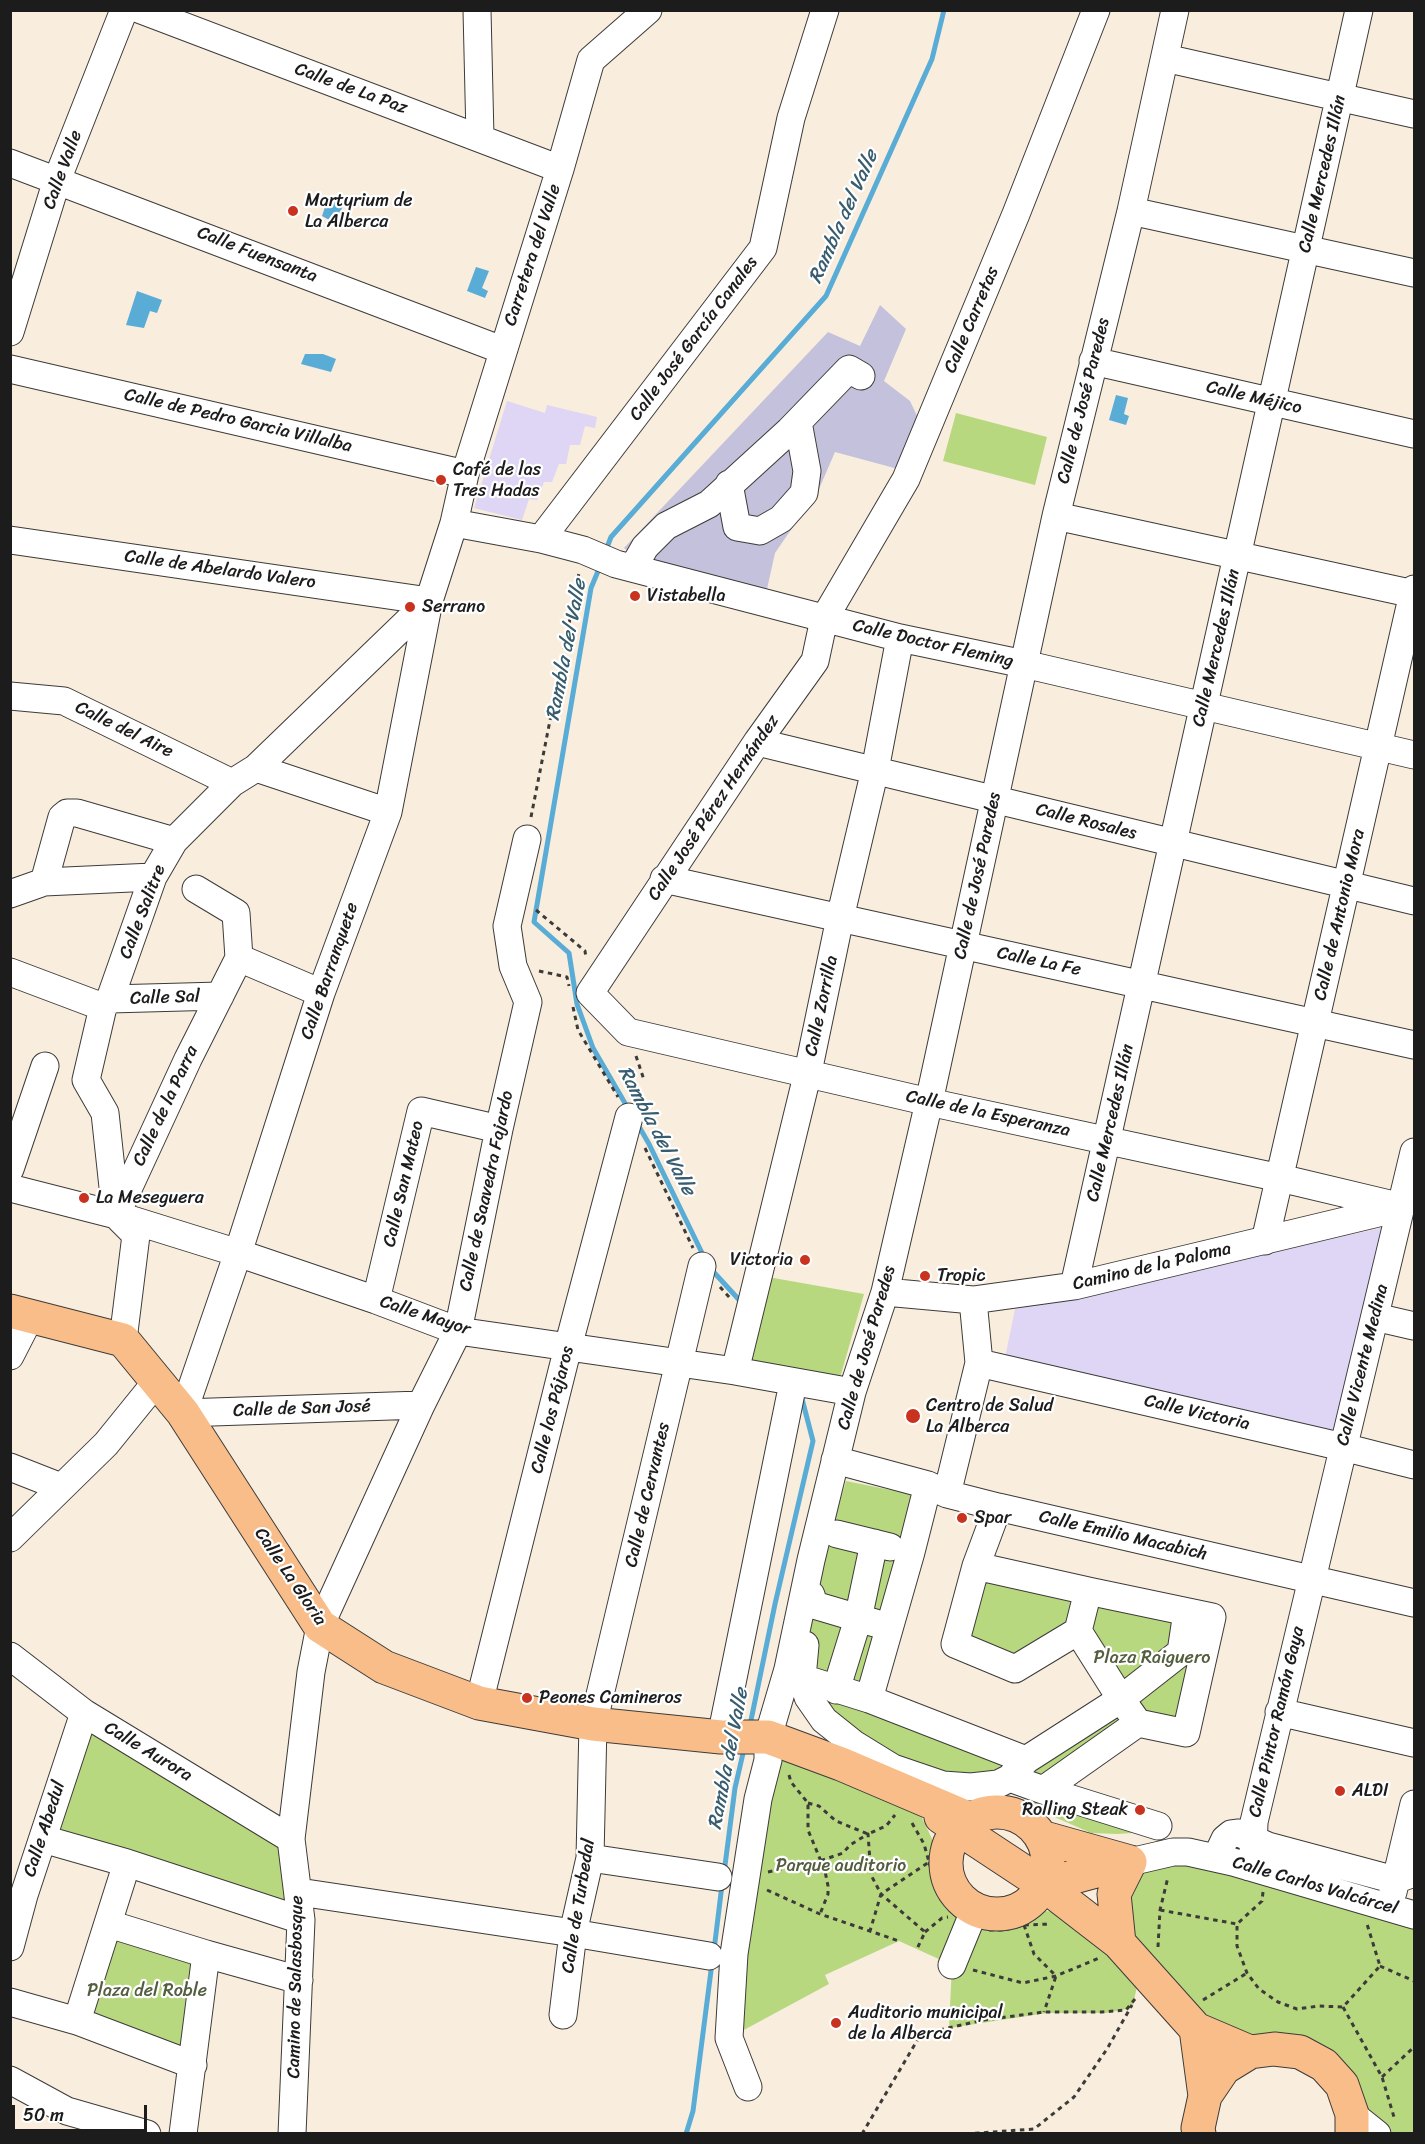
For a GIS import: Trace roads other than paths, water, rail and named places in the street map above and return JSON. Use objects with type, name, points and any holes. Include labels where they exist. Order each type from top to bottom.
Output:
[{"type":"main road","points":[[20,1314],[123,1340]]},
{"type":"main road","name":"Calle La Gloria","points":[[123,1340],[183,1413],[320,1626],[384,1667],[479,1703],[593,1724],[721,1737],[768,1737]]},
{"type":"main road","points":[[768,1737],[841,1764],[903,1807],[964,1824],[1044,1885],[1071,1920],[1113,1949],[1142,1992],[1195,2017],[1250,2052]]},
{"type":"main road","points":[[903,1807],[959,1898],[969,1906],[985,1913],[1071,1920]]},
{"type":"main road","points":[[937,1864],[964,1824],[987,1813],[1005,1813],[1022,1818],[1041,1837],[1048,1854],[1048,1872],[1044,1885],[1022,1917]]},
{"type":"main road","points":[[1041,1837],[1130,1862]]},
{"type":"main road","points":[[1044,1885],[1130,1862]]},
{"type":"main road","points":[[1113,1949],[1114,1894],[1130,1862]]},
{"type":"main road","points":[[1195,2017],[1205,2096],[1199,2133]]},
{"type":"main road","points":[[1205,2096],[1224,2068],[1250,2052],[1274,2049],[1300,2052],[1324,2065],[1342,2085],[1352,2123]]},
{"type":"street","name":"Calle Valle","points":[[10,332],[57,180],[124,10]]},
{"type":"street","name":"Calle de La Paz","points":[[141,10],[560,169]]},
{"type":"street","points":[[477,10],[480,137]]},
{"type":"street","name":"Carretera del Valle","points":[[454,523],[465,474],[560,169],[591,60],[648,10]]},
{"type":"street","name":"Calle José García Canales","points":[[542,539],[764,249],[791,118],[825,10]]},
{"type":"street","name":"Calle Carretas","points":[[824,619],[906,479],[1016,214],[1096,10]]},
{"type":"street","name":"Calle de José Paredes","points":[[748,2087],[729,2038],[734,1954],[753,1883],[758,1799],[768,1760],[768,1737],[795,1673],[811,1560],[839,1462],[852,1392],[885,1292],[929,1102],[1056,516],[1131,211],[1175,10]]},
{"type":"street","name":"Calle Mercedes Illán","points":[[1074,1286],[1359,10]]},
{"type":"street","points":[[1165,58],[1414,114]]},
{"type":"street","name":"Calle Fuensanta","points":[[10,163],[502,350]]},
{"type":"street","points":[[1131,211],[1414,273]]},
{"type":"street","name":"Calle Méjico","points":[[1093,361],[1414,434]]},
{"type":"street","name":"Calle de Pedro Garcia Villalba","points":[[10,369],[465,474]]},
{"type":"street","points":[[624,566],[666,526],[709,504],[798,422],[849,369],[861,376]]},
{"type":"street","points":[[729,484],[737,527],[760,531],[781,519],[804,493],[807,471],[798,422]]},
{"type":"street","points":[[1056,516],[1414,592]]},
{"type":"street","name":"Calle Doctor Fleming","points":[[454,523],[542,539],[583,550],[624,566],[900,638],[1024,664],[1414,754]]},
{"type":"street","name":"Calle Barranquete","points":[[183,1413],[238,1253],[321,993],[388,812],[429,601],[454,523]]},
{"type":"street","name":"Calle de Abelardo Valero","points":[[10,540],[429,601]]},
{"type":"street","name":"Calle de Antonio Mora","points":[[1265,1241],[1414,592]]},
{"type":"street","name":"Calle Salitre","points":[[116,1215],[105,1113],[86,1080],[107,1003],[153,877],[174,841],[232,783],[256,768],[429,601]]},
{"type":"street","name":"Calle José Pérez Hernández","points":[[590,993],[664,879],[815,661],[824,619]]},
{"type":"street","name":"Calle Zorrilla","points":[[735,1371],[808,1072],[840,918],[875,770],[900,638]]},
{"type":"street","name":"Calle del Aire","points":[[10,696],[64,701],[232,783]]},
{"type":"street","name":"Calle Rosales","points":[[757,742],[1414,901]]},
{"type":"street","points":[[256,768],[388,812]]},
{"type":"street","points":[[44,882],[62,817],[67,813],[77,813],[174,841]]},
{"type":"street","name":"Calle de Saavedra Fajardo","points":[[320,1626],[421,1405],[458,1331],[499,1129],[528,1002],[513,966],[507,926],[527,839]]},
{"type":"street","points":[[10,894],[44,882],[153,877]]},
{"type":"street","name":"Calle La Fe","points":[[664,879],[1414,1045]]},
{"type":"street","points":[[196,889],[236,913],[239,958],[321,993]]},
{"type":"street","name":"Calle de la Parra","points":[[116,1215],[188,1059],[239,958]]},
{"type":"street","name":"Calle Sal","points":[[10,972],[107,1003],[220,996]]},
{"type":"street","name":"Calle de la Esperanza","points":[[590,993],[628,1032],[808,1072],[929,1102],[1408,1206]]},
{"type":"street","points":[[10,1169],[45,1066]]},
{"type":"street","name":"Calle San Mateo","points":[[376,1300],[421,1112],[499,1129]]},
{"type":"street","name":"Calle los Pájaros","points":[[479,1703],[568,1347],[629,1117]]},
{"type":"street","name":"Calle Vicente Medina","points":[[1311,1578],[1375,1317],[1408,1206],[1414,1152]]},
{"type":"street","name":"Calle Mayor","points":[[10,1188],[116,1215],[238,1253],[376,1300],[458,1331],[735,1371],[852,1392]]},
{"type":"street","name":"Camino de la Paloma","points":[[885,1292],[973,1300],[1074,1286],[1408,1206]]},
{"type":"street","points":[[116,1215],[136,1235],[123,1340]]},
{"type":"street","name":"Calle de Cervantes","points":[[593,1724],[702,1266]]},
{"type":"street","points":[[869,1700],[911,1552],[937,1489],[979,1363],[973,1300]]},
{"type":"street","points":[[10,1356],[20,1314]]},
{"type":"street","points":[[1375,1317],[1414,1326]]},
{"type":"street","name":"Calle Victoria","points":[[979,1363],[1414,1465]]},
{"type":"street","points":[[10,1538],[106,1444],[157,1381]]},
{"type":"street","points":[[721,1737],[793,1383]]},
{"type":"street","name":"Calle de San José","points":[[183,1413],[421,1405]]},
{"type":"street","points":[[839,1462],[837,1534],[811,1595],[792,1692],[798,1706],[841,1764]]},
{"type":"street","name":"Calle Emilio Macabich","points":[[839,1462],[998,1507],[1414,1603]]},
{"type":"street","points":[[10,1467],[62,1487]]},
{"type":"street","points":[[998,1507],[976,1566],[954,1644],[1015,1669],[1078,1631],[1088,1591]]},
{"type":"street","points":[[837,1534],[911,1552]]},
{"type":"street","points":[[836,1690],[858,1619],[874,1543]]},
{"type":"street","points":[[976,1566],[1212,1617],[1186,1733],[1138,1723],[1078,1631]]},
{"type":"street","name":"Calle Pintor Ramón Gaya","points":[[1257,1869],[1252,1855],[1254,1822],[1311,1578]]},
{"type":"street","points":[[811,1595],[814,1605],[890,1626]]},
{"type":"street","points":[[795,1673],[824,1720],[854,1744],[893,1768],[943,1785],[998,1784],[1121,1699],[1181,1652],[1187,1612]]},
{"type":"street","name":"Camino de Salasbosque","points":[[292,2133],[301,1920],[291,1839],[311,1672],[320,1626]]},
{"type":"street","name":"Calle Aurora","points":[[10,1656],[84,1713],[291,1839]]},
{"type":"street","points":[[795,1673],[836,1690],[869,1700],[1018,1769],[1043,1790],[1158,1826]]},
{"type":"street","points":[[1279,1712],[1414,1743]]},
{"type":"street","name":"Calle Abedul","points":[[10,1947],[17,1891],[43,1839],[84,1713]]},
{"type":"street","points":[[1043,1790],[1138,1723]]},
{"type":"street","name":"Calle de Turbedal","points":[[563,2015],[573,1933],[590,1858],[593,1724]]},
{"type":"street","points":[[1390,1908],[1405,1876],[1414,1804]]},
{"type":"street","name":"Calle Carlos Valcárcel","points":[[1216,1858],[1221,1845],[1231,1834],[1239,1833],[1268,1845],[1405,1876]]},
{"type":"street","points":[[43,1839],[128,1863],[301,1920]]},
{"type":"street","name":"Calle Carlos Valcárcel","points":[[1130,1862],[1173,1852],[1188,1852],[1257,1869],[1390,1908]]},
{"type":"street","points":[[590,1858],[718,1877]]},
{"type":"street","points":[[77,2021],[128,1863]]},
{"type":"street","points":[[299,1892],[709,1956]]},
{"type":"street","points":[[952,1965],[970,1922]]},
{"type":"street","points":[[109,1924],[299,1980]]},
{"type":"street","points":[[183,2133],[206,1954]]},
{"type":"street","points":[[10,2002],[77,2021],[193,2065]]},
{"type":"street","points":[[10,2080],[67,2111],[147,2133]]},
{"type":"street","points":[[1352,2123],[1386,2128]]},
{"type":"water","points":[[331,195],[341,199],[344,203],[337,220],[333,222],[322,216]]},
{"type":"water","points":[[476,267],[489,271],[482,288],[488,291],[485,298],[467,291]]},
{"type":"water","points":[[137,291],[162,300],[157,313],[150,311],[144,328],[126,325]]},
{"type":"water","points":[[305,354],[323,354],[336,359],[331,372],[301,364]]},
{"type":"water","points":[[1116,395],[1128,398],[1124,414],[1129,416],[1126,425],[1109,420]]},
{"type":"waterway","name":"Rambla del Valle","points":[[606,550],[611,537],[826,296],[932,59],[944,10]]},
{"type":"waterway","name":"Rambla del Valle","points":[[601,564],[591,588],[534,922],[569,953],[577,1004],[593,1048],[629,1110]]},
{"type":"waterway","name":"Rambla del Valle","points":[[637,1123],[704,1257]]},
{"type":"waterway","name":"Rambla del Valle","points":[[710,1268],[742,1303]]},
{"type":"waterway","name":"Rambla del Valle","points":[[750,1725],[813,1441],[801,1395]]},
{"type":"waterway","name":"Rambla del Valle","points":[[724,1873],[735,1788],[744,1749]]},
{"type":"waterway","name":"Rambla del Valle","points":[[714,1950],[722,1885]]},
{"type":"waterway","name":"Rambla del Valle","points":[[686,2134],[693,2111],[712,1963]]},
{"type":"place","name":"Martyrium de La Alberca","points":[[293,211]]},
{"type":"place","name":"Café de las Tres Hadas","points":[[441,480]]},
{"type":"place","name":"Vistabella","points":[[635,596]]},
{"type":"place","name":"Serrano","points":[[410,607]]},
{"type":"place","name":"La Meseguera","points":[[84,1198]]},
{"type":"place","name":"Victoria","points":[[805,1260]]},
{"type":"place","name":"Tropic","points":[[925,1276]]},
{"type":"place","name":"Centro de Salud La Alberca","points":[[913,1416]]},
{"type":"place","name":"Spar","points":[[962,1518]]},
{"type":"place","name":"Peones Camineros","points":[[527,1698]]},
{"type":"place","name":"ALDI","points":[[1340,1791]]},
{"type":"place","name":"Rolling Steak","points":[[1140,1810]]},
{"type":"place","name":"Auditorio municipal de la Alberca","points":[[836,2023]]},
{"type":"park label","name":"Plaza Raiguero","points":[[1152,1658]]},
{"type":"park label","name":"Parque auditorio","points":[[841,1866]]},
{"type":"park label","name":"Plaza del Roble","points":[[147,1991]]}]
